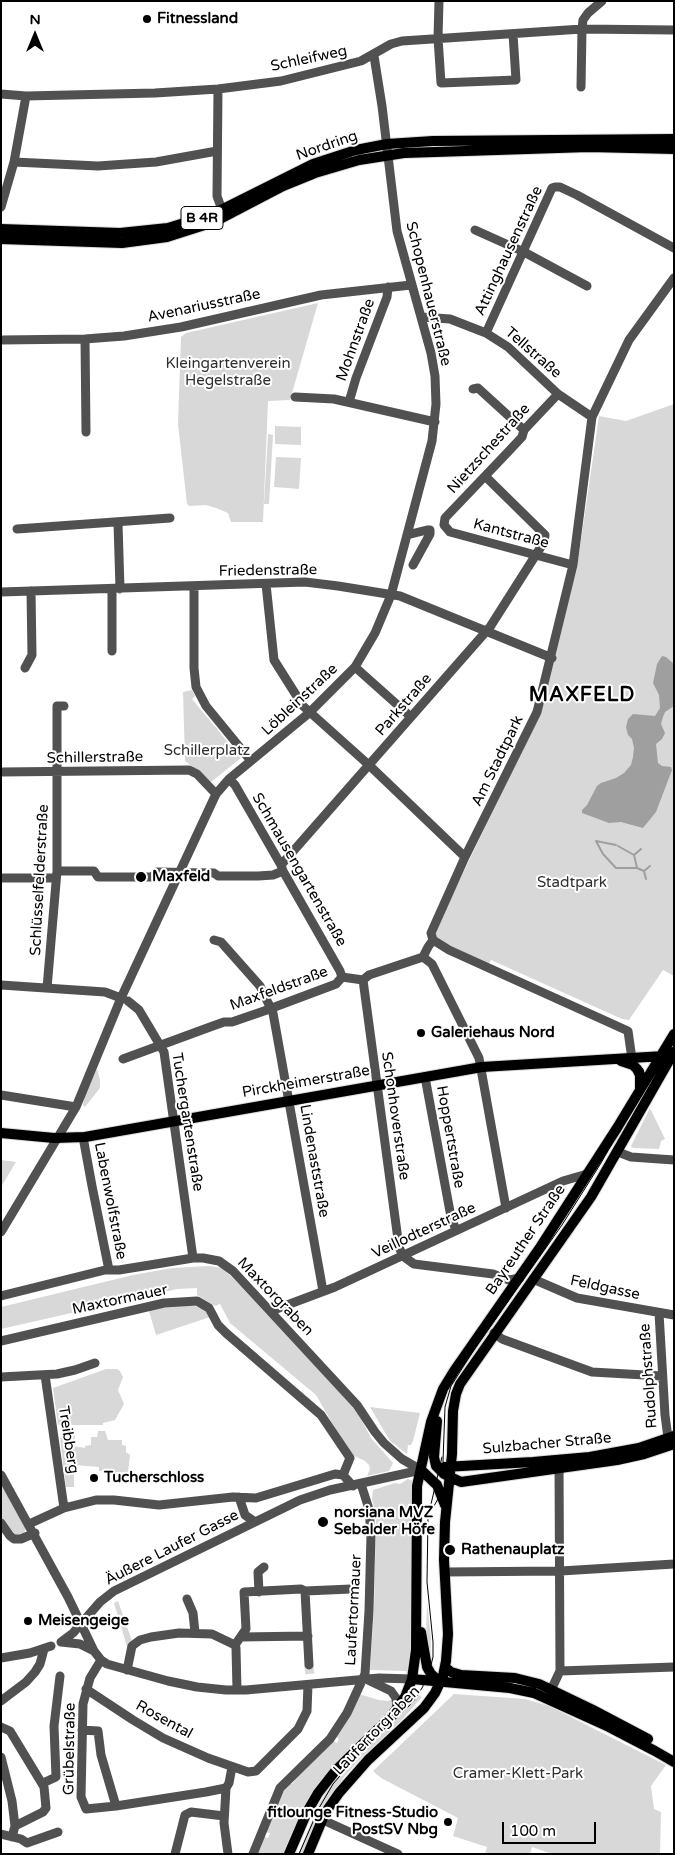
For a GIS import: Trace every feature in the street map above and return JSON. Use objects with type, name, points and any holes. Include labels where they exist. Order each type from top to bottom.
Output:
[{"type":"main road","name":"Nordring","points":[[1,229],[134,232],[179,225],[222,210],[313,164],[356,150],[387,144],[433,141],[674,139]]},
{"type":"main road","name":"Nordring","points":[[1,240],[122,243],[167,237],[214,222],[284,186],[315,173],[348,163],[388,155],[559,147],[616,146],[674,149]]},
{"type":"main road","name":"Bayreuther Straße","points":[[421,1470],[440,1396],[452,1374],[520,1278],[674,1034]]},
{"type":"main road","name":"Pirckheimerstraße","points":[[1,1133],[58,1138],[83,1137],[482,1067],[660,1057],[674,1052]]},
{"type":"main road","name":"Bayreuther Straße","points":[[451,1466],[453,1411],[456,1394],[463,1379],[591,1197],[674,1052]]},
{"type":"main road","points":[[660,1057],[664,1062],[665,1068]]},
{"type":"main road","points":[[617,1060],[633,1065],[637,1069],[640,1074],[640,1090]]},
{"type":"main road","points":[[440,1396],[434,1453],[437,1468],[450,1478]]},
{"type":"main road","name":"Sulzbacher Straße","points":[[450,1478],[459,1482],[470,1482],[624,1451],[672,1444]]},
{"type":"main road","name":"Sulzbacher Straße","points":[[421,1470],[451,1466],[559,1465]]},
{"type":"main road","points":[[440,1682],[445,1667],[448,1626],[444,1538],[451,1466]]},
{"type":"main road","points":[[421,1470],[438,1487],[446,1508]]},
{"type":"main road","points":[[421,1470],[416,1502],[417,1616],[416,1655],[412,1679],[534,1693],[673,1759]]},
{"type":"main road","points":[[417,1616],[423,1640],[426,1665],[431,1674],[440,1682]]},
{"type":"main road","points":[[445,1667],[451,1672],[461,1675],[519,1679],[551,1690],[620,1724],[673,1759]]},
{"type":"main road","name":"Laufertorgraben","points":[[289,1854],[306,1812],[322,1786],[382,1726],[406,1694],[412,1679]]},
{"type":"main road","name":"Laufertorgraben","points":[[308,1854],[332,1803],[356,1772],[424,1708],[440,1682]]},
{"type":"street","points":[[439,1],[438,38],[441,83],[516,80],[513,34]]},
{"type":"street","points":[[581,87],[583,20],[602,1]]},
{"type":"street","name":"Schleifweg","points":[[1,94],[26,96],[155,93],[218,88],[281,81],[362,62],[395,42],[582,29],[674,30]]},
{"type":"street","name":"Schopenhauerstraße","points":[[374,56],[397,231],[435,376],[435,422],[430,453],[391,595]]},
{"type":"street","points":[[218,88],[217,196],[222,210]]},
{"type":"street","points":[[1,207],[14,162],[26,96]]},
{"type":"street","points":[[14,162],[98,166],[156,162],[217,151]]},
{"type":"street","name":"Attinghausenstraße","points":[[486,332],[552,188],[560,187],[674,248]]},
{"type":"street","points":[[475,230],[524,252],[587,286]]},
{"type":"street","name":"Am Stadtpark","points":[[433,940],[432,929],[465,857],[537,712],[552,658],[573,566],[592,417],[629,340],[674,278]]},
{"type":"street","name":"Avenariusstraße","points":[[1,340],[85,339],[154,332],[321,294],[411,285]]},
{"type":"street","name":"Mohnstraße","points":[[349,402],[356,378],[387,297],[388,287]]},
{"type":"street","name":"Tellstraße","points":[[421,317],[450,319],[486,332],[514,353],[558,394],[592,417]]},
{"type":"street","points":[[85,339],[86,432]]},
{"type":"street","points":[[473,388],[478,388],[524,430]]},
{"type":"street","name":"Nietzschestraße","points":[[444,525],[445,518],[486,477],[522,437],[524,430],[558,394]]},
{"type":"street","points":[[296,397],[334,399],[435,422]]},
{"type":"street","name":"Parkstraße","points":[[282,868],[490,628],[544,542],[545,534],[486,477]]},
{"type":"street","points":[[17,529],[170,518]]},
{"type":"street","points":[[112,651],[118,523]]},
{"type":"street","name":"Kantstraße","points":[[444,525],[450,532],[573,566]]},
{"type":"street","points":[[407,535],[430,530],[430,534],[413,565]]},
{"type":"street","name":"Friedenstraße","points":[[1,592],[318,583],[400,596],[552,658]]},
{"type":"street","points":[[266,584],[274,660],[303,706],[370,766],[465,857]]},
{"type":"street","points":[[194,586],[195,684],[206,706],[251,761]]},
{"type":"street","points":[[25,668],[32,655],[31,591]]},
{"type":"street","name":"Löbleinstraße","points":[[76,1107],[216,794],[229,779],[310,713],[355,667],[376,633],[391,595]]},
{"type":"street","points":[[355,667],[411,717]]},
{"type":"street","name":"Schlüsselfelderstraße","points":[[47,988],[57,875],[57,706],[64,706]]},
{"type":"street","name":"Schillerstraße","points":[[1,772],[189,770],[197,774],[216,794]]},
{"type":"street","name":"Schmausengartenstraße","points":[[229,779],[235,785],[336,963],[342,977]]},
{"type":"street","points":[[1,878],[94,871],[98,877],[152,877],[157,872],[214,873],[218,876],[274,875],[282,868]]},
{"type":"street","name":"Lindenaststraße","points":[[214,940],[220,942],[260,986],[272,1013],[323,1291]]},
{"type":"street","points":[[363,980],[369,975],[423,957],[433,940],[448,950],[628,1031],[632,1059]]},
{"type":"street","points":[[423,957],[432,964],[478,1054],[482,1067],[506,1208]]},
{"type":"street","name":"Maxfeldstraße","points":[[123,1059],[224,1022],[232,1022],[270,1009],[336,984],[342,977],[363,980]]},
{"type":"street","name":"Schonhoverstraße","points":[[363,980],[399,1247],[403,1256]]},
{"type":"street","points":[[1,985],[105,992],[124,1000]]},
{"type":"street","name":"Tuchergartenstraße","points":[[124,1000],[139,1010],[164,1052],[193,1258]]},
{"type":"street","name":"Hoppertstraße","points":[[425,1076],[451,1217],[456,1230]]},
{"type":"street","points":[[1,1095],[76,1107],[1,1232]]},
{"type":"street","name":"Labenwolfstraße","points":[[83,1137],[109,1270]]},
{"type":"street","points":[[618,1152],[631,1157],[674,1160]]},
{"type":"street","name":"Veillodterstraße","points":[[271,1311],[336,1287],[538,1192],[565,1180],[587,1174]]},
{"type":"street","points":[[403,1256],[414,1264],[494,1274],[506,1280],[520,1278]]},
{"type":"street","name":"Maxtorgraben","points":[[1,1296],[109,1270],[193,1258],[211,1258],[219,1261],[228,1267],[271,1311],[357,1405],[384,1443],[402,1459],[421,1470]]},
{"type":"street","name":"Feldgasse","points":[[533,1278],[562,1293],[578,1298],[674,1314]]},
{"type":"street","name":"Maxtormauer","points":[[1,1341],[164,1303],[197,1301],[209,1308],[218,1325],[226,1333],[321,1415],[350,1458],[343,1475]]},
{"type":"street","name":"Rudolphstraße","points":[[659,1313],[662,1376],[672,1444]]},
{"type":"street","points":[[494,1333],[502,1339],[592,1372],[662,1376]]},
{"type":"street","points":[[1,1377],[67,1372],[95,1363]]},
{"type":"street","name":"Treibberg","points":[[45,1375],[64,1508]]},
{"type":"street","points":[[559,1465],[560,1671],[551,1690],[560,1704]]},
{"type":"street","name":"Äußere Laufer Gasse","points":[[94,1651],[80,1644],[61,1642],[82,1623],[100,1602],[119,1588],[309,1496],[421,1470]]},
{"type":"street","points":[[1,1475],[82,1623],[94,1651],[101,1660],[111,1666],[197,1687],[242,1690],[309,1682],[388,1678],[412,1679]]},
{"type":"street","points":[[29,1524],[64,1508],[106,1500],[159,1505],[239,1497],[251,1498],[331,1475],[343,1475],[357,1485]]},
{"type":"street","name":"Laufertormauer","points":[[253,1854],[280,1788],[330,1738],[344,1718],[365,1680],[366,1589],[370,1517],[357,1485]]},
{"type":"street","points":[[239,1497],[245,1515],[255,1522]]},
{"type":"street","points":[[1,1523],[14,1539],[22,1539],[34,1534]]},
{"type":"street","points":[[445,1572],[560,1570],[674,1564]]},
{"type":"street","points":[[259,1592],[258,1572],[264,1567]]},
{"type":"street","points":[[234,1645],[246,1629],[244,1592],[351,1589]]},
{"type":"street","points":[[303,1590],[309,1665]]},
{"type":"street","points":[[187,1599],[193,1613],[195,1634]]},
{"type":"street","points":[[127,1670],[132,1646],[140,1640],[162,1635],[212,1634],[234,1645],[238,1658],[242,1690]]},
{"type":"street","points":[[241,1637],[308,1636]]},
{"type":"street","points":[[1,1658],[48,1648],[35,1672],[26,1682],[1,1701]]},
{"type":"street","name":"Grübelstraße","points":[[101,1660],[90,1678],[83,1704],[81,1797],[86,1809],[116,1806]]},
{"type":"street","points":[[560,1671],[674,1667]]},
{"type":"street","points":[[43,1783],[56,1777],[54,1726],[60,1676]]},
{"type":"street","points":[[365,1680],[391,1691],[396,1698],[397,1708]]},
{"type":"street","name":"Rosental","points":[[86,1689],[163,1738],[208,1758],[248,1772],[256,1771],[298,1729],[307,1711],[309,1682]]},
{"type":"street","points":[[1,1727],[10,1731],[43,1783],[46,1808],[44,1812],[14,1826]]},
{"type":"street","points":[[82,1730],[98,1731],[101,1755],[116,1806],[226,1788]]},
{"type":"street","points":[[1,1757],[4,1776],[12,1801],[14,1826],[12,1836]]},
{"type":"street","points":[[228,1854],[224,1816],[226,1788],[229,1783],[232,1767]]},
{"type":"street","points":[[176,1854],[186,1815],[191,1812],[224,1816]]},
{"type":"street","points":[[323,1820],[397,1854]]},
{"type":"street","points":[[1,1834],[12,1836],[28,1844],[58,1832]]},
{"type":"street","points":[[1,1841],[12,1836]]},
{"type":"green space","name":"Kleingartenverein Hegelstraße","points":[[318,303],[290,400],[268,401],[263,522],[231,522],[228,513],[216,508],[206,505],[189,506],[187,504],[178,424],[181,337],[186,333]]},
{"type":"green space","name":"Stadtpark","points":[[674,404],[674,976],[663,970],[629,1020],[622,1019],[491,960],[489,964],[453,949],[437,938],[435,931],[535,724],[577,568],[599,416],[626,421]]},
{"type":"green space","points":[[275,426],[301,427],[301,445],[275,444]]},
{"type":"green space","points":[[268,434],[273,435],[269,504],[264,504]]},
{"type":"green space","points":[[276,457],[301,458],[299,489],[274,487]]},
{"type":"green space","name":"Schillerplatz","points":[[192,690],[195,696],[192,699],[241,758],[211,782],[185,761],[183,692]]},
{"type":"green space","points":[[97,1069],[100,1088],[85,1107],[83,1105],[85,1095]]},
{"type":"green space","points":[[650,1108],[665,1139],[661,1141],[659,1149],[633,1148],[631,1146]]},
{"type":"green space","points":[[1,1160],[16,1162],[1,1187]]},
{"type":"green space","points":[[209,1266],[222,1268],[233,1278],[351,1404],[371,1438],[393,1463],[389,1471],[367,1476],[370,1469],[369,1465],[350,1454],[316,1395],[230,1323],[220,1304],[215,1306],[197,1295],[197,1288],[177,1289],[1,1329],[1,1307],[133,1275],[172,1268]]},
{"type":"green space","points":[[185,1303],[207,1310],[210,1317],[156,1335],[148,1308]]},
{"type":"green space","points":[[106,1369],[117,1369],[123,1377],[118,1390],[124,1404],[115,1420],[103,1423],[103,1425],[58,1425],[53,1388]]},
{"type":"green space","points":[[370,1407],[420,1413],[413,1441],[411,1445],[408,1445],[407,1454],[390,1441]]},
{"type":"green space","points":[[98,1431],[105,1431],[108,1440],[122,1440],[122,1445],[126,1446],[126,1452],[130,1455],[128,1473],[99,1471],[99,1467],[74,1465],[74,1487],[66,1487],[60,1438],[75,1436],[74,1446],[85,1448],[85,1446],[91,1445],[91,1437],[97,1437]]},
{"type":"green space","points":[[408,1479],[413,1481],[412,1659],[409,1672],[406,1673],[406,1671],[370,1670],[374,1609],[376,1516],[372,1499],[373,1490],[395,1483],[400,1484]]},
{"type":"green space","points":[[1,1480],[26,1528],[23,1536],[12,1535],[1,1519]]},
{"type":"green space","points":[[118,1601],[132,1641],[128,1650],[114,1603]]},
{"type":"green space","points":[[427,1602],[431,1638],[430,1662],[426,1637]]},
{"type":"green space","points":[[359,1694],[379,1700],[388,1701],[393,1699],[391,1710],[334,1766],[285,1854],[257,1854],[264,1837],[268,1838],[270,1833],[266,1832],[282,1794],[290,1782],[292,1784],[295,1780],[293,1778],[333,1741],[337,1743],[339,1739],[336,1737]]},
{"type":"green space","points":[[410,1694],[417,1694],[422,1697],[399,1723],[359,1760],[344,1777],[324,1809],[305,1854],[298,1854],[319,1804],[330,1786]]},
{"type":"green space","name":"Cramer-Klett-Park","points":[[454,1694],[525,1699],[549,1706],[666,1765],[651,1786],[654,1809],[661,1812],[660,1854],[552,1854],[532,1847],[530,1854],[485,1854],[487,1847],[453,1836],[458,1818],[381,1778],[373,1771]]},
{"type":"shaded area","points":[[662,656],[674,664],[674,706],[665,712],[661,724],[665,733],[656,744],[658,763],[662,766],[671,767],[672,770],[656,812],[643,828],[621,822],[609,823],[582,813],[597,786],[616,778],[631,765],[634,748],[626,727],[628,719],[633,714],[655,716],[660,708],[659,695],[653,683],[657,664]]},
{"type":"waterway","points":[[616,845],[596,841],[603,854],[616,868],[637,868],[644,871]]},
{"type":"waterway","points":[[618,846],[634,855],[637,868]]},
{"type":"waterway","points":[[634,855],[641,849]]},
{"type":"waterway","points":[[644,871],[650,866]]},
{"type":"waterway","points":[[644,871],[646,879]]},
{"type":"tunnel","points":[[351,1589],[363,1589]]},
{"type":"tunnel","points":[[309,1665],[310,1676]]},
{"type":"tram line","points":[[1,1134],[57,1140],[84,1139],[482,1068],[655,1059],[666,1055],[674,1046]]},
{"type":"tram line","points":[[471,1480],[459,1480],[452,1476],[446,1470],[443,1461],[445,1407],[451,1386],[475,1348],[562,1225],[601,1163],[631,1109],[666,1055]]},
{"type":"tram line","points":[[629,1059],[643,1069],[646,1080],[645,1088]]},
{"type":"tram line","points":[[434,1506],[443,1490],[455,1484],[618,1458],[642,1453],[674,1442]]},
{"type":"tram line","points":[[299,1854],[319,1808],[333,1784],[357,1756],[413,1702],[429,1673],[433,1657],[433,1642],[427,1582],[428,1517],[442,1457]]},
{"type":"place","name":"Fitnessland","points":[[147,19]]},
{"type":"place","name":"Maxfeld","points":[[141,877]]},
{"type":"place","name":"Galeriehaus Nord","points":[[421,1033]]},
{"type":"place","name":"Tucherschloss","points":[[94,1478]]},
{"type":"place","name":"norsiana MVZ Sebalder Höfe","points":[[323,1522]]},
{"type":"place","name":"Rathenauplatz","points":[[450,1550]]},
{"type":"place","name":"Meisengeige","points":[[28,1621]]},
{"type":"place","name":"fitlounge Fitness-Studio PostSV Nbg","points":[[448,1822]]},
{"type":"district","name":"MAXFELD","points":[[582,696]]}]
